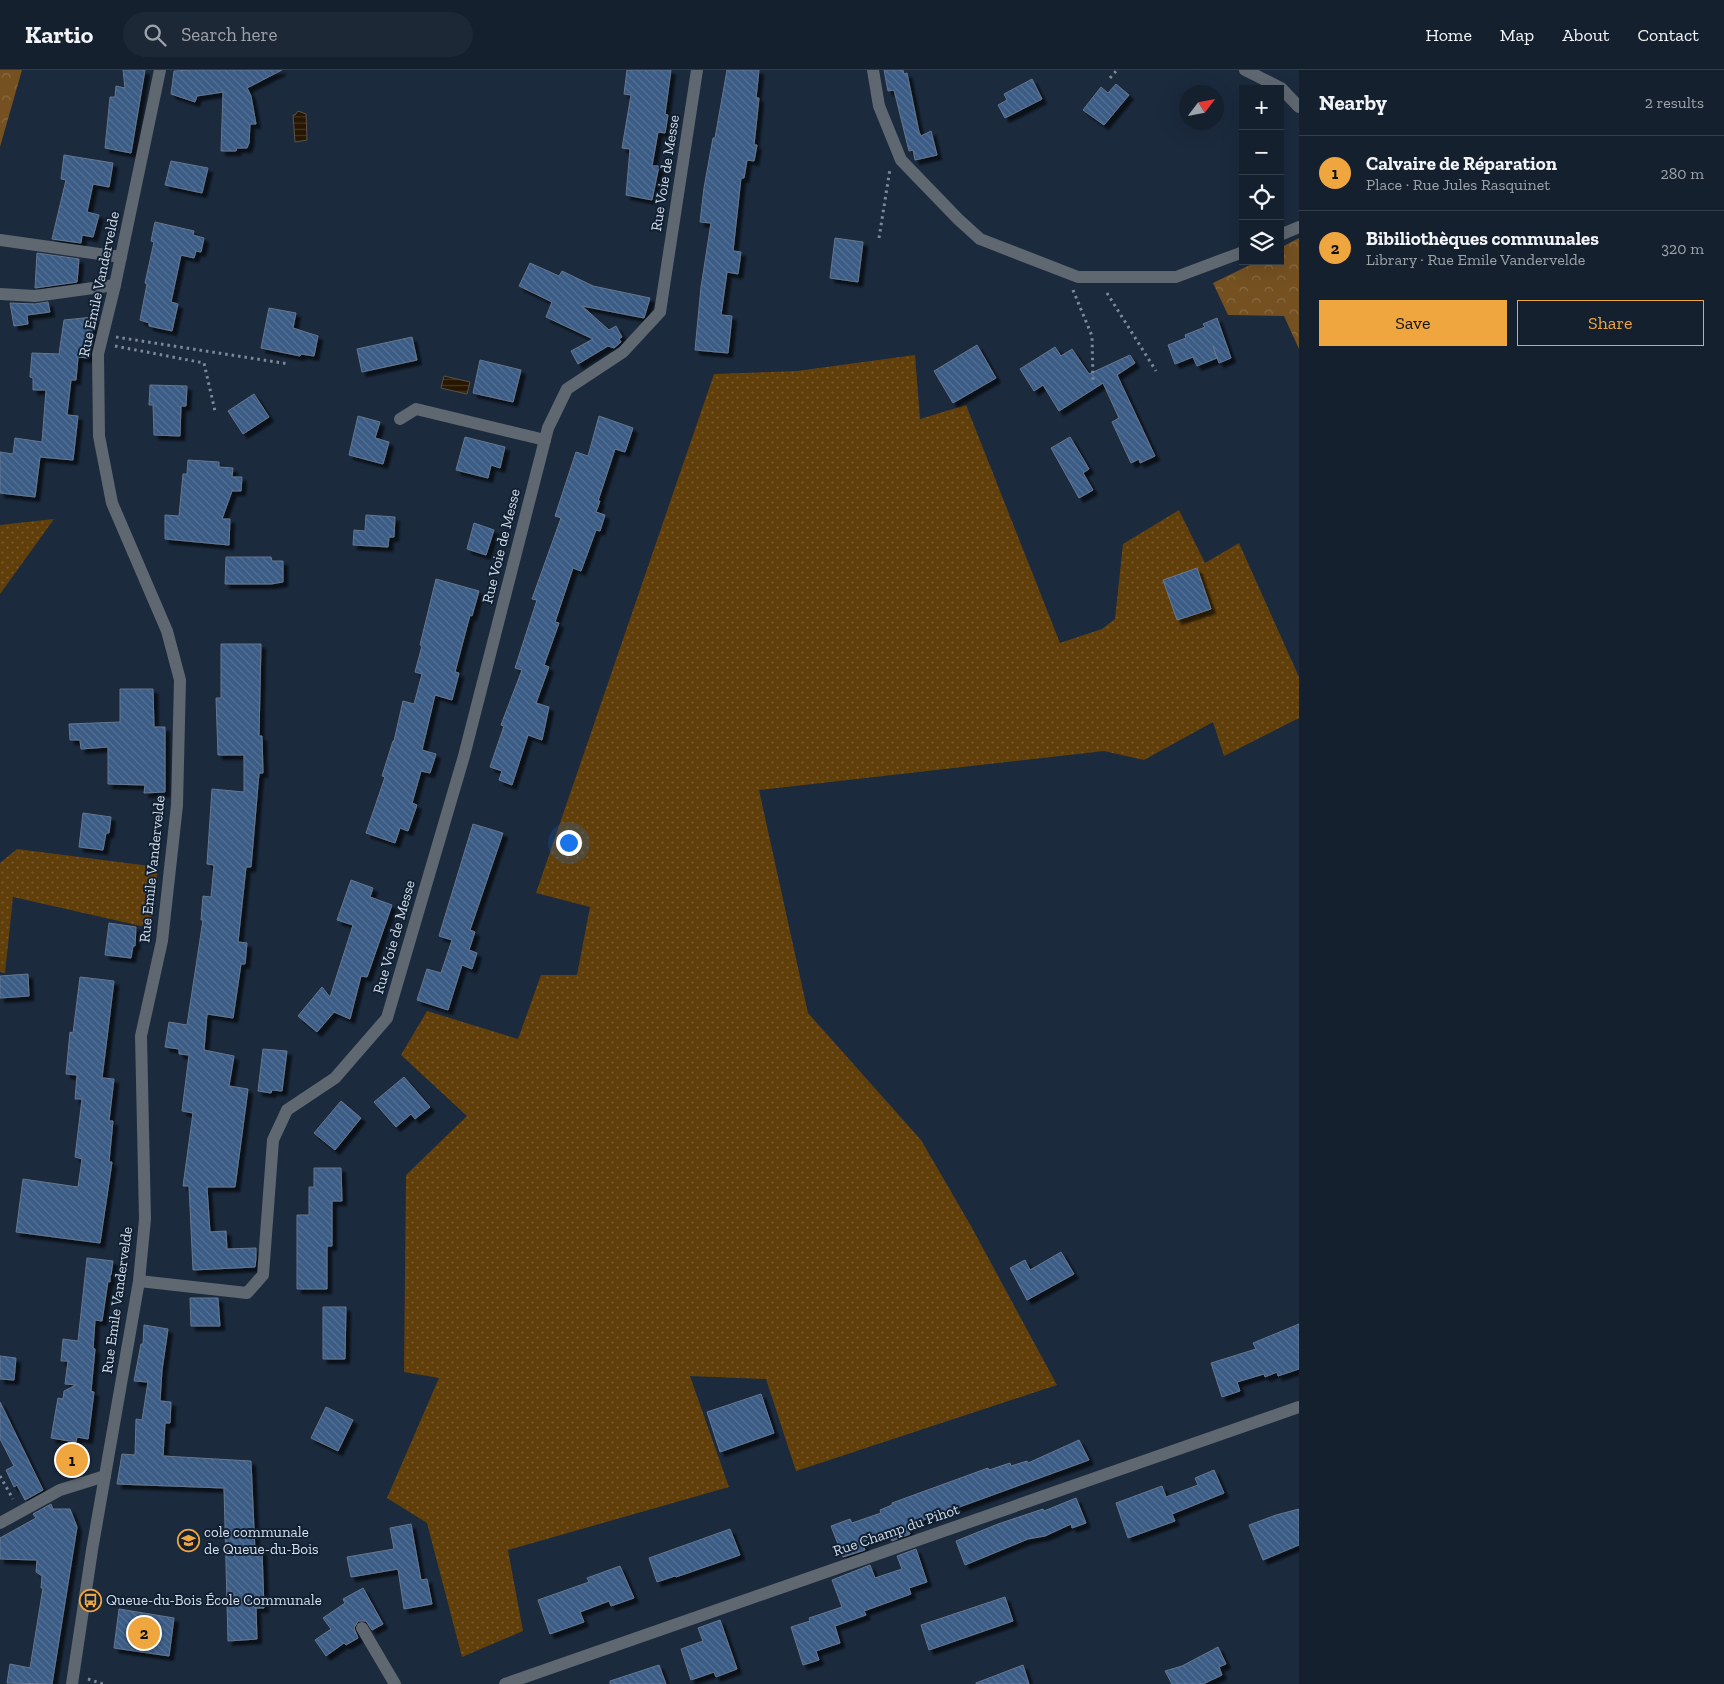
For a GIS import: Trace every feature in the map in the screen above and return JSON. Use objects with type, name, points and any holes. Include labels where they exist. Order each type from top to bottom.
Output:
[{"type":"street","name":"Rue Emile Vandervelde","points":[[72,1684],[105,1476],[139,1281],[145,1219],[141,1036],[162,941],[177,805],[180,680],[167,632],[112,503],[99,436],[98,354],[115,285],[160,70]]},
{"type":"street","name":"Rue Voie de Messe","points":[[139,1281],[247,1293],[263,1275],[273,1140],[287,1110],[335,1078],[387,1018],[464,756],[548,428],[567,389],[623,352],[660,312],[697,70]]},
{"type":"street","points":[[873,70],[879,106],[901,160],[980,239],[1078,277],[1176,277],[1239,253]]},
{"type":"street","points":[[1244,70],[1282,88],[1299,107]]},
{"type":"street","points":[[1284,233],[1299,227]]},
{"type":"street","points":[[0,240],[121,257]]},
{"type":"street","points":[[0,294],[35,296],[115,285]]},
{"type":"street","points":[[400,419],[416,409],[545,440]]},
{"type":"street","name":"Rue Champ du Pihot","points":[[505,1684],[1299,1407]]},
{"type":"street","points":[[0,1523],[60,1490],[105,1476]]},
{"type":"street","points":[[362,1628],[396,1684]]},
{"type":"path","points":[[1110,78],[1117,70]]},
{"type":"path","points":[[879,238],[889,172],[897,149]]},
{"type":"path","points":[[1067,273],[1092,336],[1093,380]]},
{"type":"path","points":[[1097,277],[1156,371]]},
{"type":"path","points":[[102,339],[289,364]]},
{"type":"path","points":[[102,339],[204,363],[215,410]]},
{"type":"path","points":[[0,1476],[20,1512]]},
{"type":"shaded area","points":[[298,111],[306,114],[307,140],[295,142],[293,115]]},
{"type":"shaded area","points":[[915,355],[920,419],[966,405],[1060,643],[1102,629],[1115,619],[1123,544],[1179,510],[1205,563],[1239,543],[1299,677],[1299,718],[1224,756],[1213,722],[1144,760],[1104,751],[759,790],[808,1013],[921,1140],[971,1226],[1057,1385],[796,1471],[766,1379],[690,1376],[729,1487],[508,1550],[523,1631],[462,1657],[427,1523],[387,1498],[439,1378],[404,1372],[406,1175],[467,1116],[401,1055],[427,1011],[518,1039],[541,975],[577,975],[590,907],[536,893],[714,374],[797,371]]},
{"type":"shaded area","points":[[444,376],[470,382],[467,394],[441,388]]},
{"type":"shaded area","points":[[54,519],[0,594],[0,525]]},
{"type":"shaded area","points":[[17,849],[158,867],[150,928],[13,897],[5,973],[0,972],[0,863]]},
{"type":"green space","points":[[0,70],[22,70],[0,147]]},
{"type":"green space","points":[[1299,238],[1299,349],[1284,316],[1228,315],[1213,283],[1250,265],[1284,265],[1284,246]]},
{"type":"building","points":[[123,70],[145,70],[131,153],[105,148],[110,97],[115,97],[116,86],[125,88]]},
{"type":"building","points":[[282,70],[247,88],[251,96],[256,124],[250,124],[247,148],[237,148],[236,151],[221,151],[223,92],[197,96],[195,102],[171,94],[174,71]]},
{"type":"building","points":[[627,70],[671,70],[665,114],[668,115],[665,133],[658,132],[652,166],[659,166],[652,200],[626,195],[630,149],[622,148],[631,95],[624,94]]},
{"type":"building","points":[[727,70],[759,70],[756,98],[759,98],[754,145],[757,145],[754,161],[747,160],[744,178],[741,178],[733,251],[741,252],[738,274],[727,272],[721,315],[732,316],[728,353],[695,350],[701,287],[711,223],[700,222],[704,188]]},
{"type":"building","points":[[884,70],[903,70],[904,74],[907,73],[919,132],[921,136],[931,131],[937,155],[915,160],[913,150],[909,151],[894,90],[888,91]]},
{"type":"building","points":[[1032,79],[1042,99],[1005,118],[998,105],[1007,100],[1004,94]]},
{"type":"building","points":[[1116,84],[1129,95],[1104,125],[1083,110],[1101,87],[1108,93]]},
{"type":"building","points":[[64,155],[113,163],[109,187],[93,184],[87,212],[99,215],[93,237],[82,235],[81,243],[52,239],[66,180],[61,179]]},
{"type":"building","points":[[171,161],[208,168],[202,193],[165,185]]},
{"type":"building","points":[[155,222],[194,231],[193,235],[204,238],[201,252],[196,251],[194,258],[181,255],[171,302],[178,304],[172,331],[149,326],[149,323],[140,320],[147,284],[145,283],[154,242],[151,241]]},
{"type":"building","points":[[835,238],[863,242],[858,282],[830,278]]},
{"type":"building","points":[[37,253],[79,259],[77,282],[35,288]]},
{"type":"building","points":[[530,263],[559,276],[562,271],[593,286],[650,298],[644,318],[582,306],[609,330],[616,326],[622,337],[619,339],[621,342],[614,348],[608,346],[578,364],[571,351],[593,339],[546,317],[552,302],[519,286]]},
{"type":"building","points":[[48,302],[50,312],[27,315],[28,324],[14,326],[10,303],[35,304]]},
{"type":"building","points":[[269,308],[296,313],[293,328],[318,336],[314,356],[301,354],[300,356],[261,348]]},
{"type":"building","points":[[94,317],[88,358],[78,357],[76,380],[71,380],[67,415],[78,416],[73,460],[40,457],[35,497],[0,493],[0,452],[13,454],[15,438],[42,442],[46,390],[33,390],[33,378],[30,377],[32,353],[59,354],[64,320]]},
{"type":"building","points":[[1217,318],[1231,358],[1219,363],[1213,346],[1217,358],[1197,366],[1193,357],[1175,364],[1168,345],[1186,338],[1185,335],[1205,327],[1203,324]]},
{"type":"building","points":[[412,337],[417,360],[362,372],[357,349]]},
{"type":"building","points":[[977,345],[996,378],[953,403],[934,371]]},
{"type":"building","points":[[1055,347],[1061,356],[1072,349],[1089,374],[1130,355],[1135,363],[1117,375],[1155,456],[1140,463],[1139,459],[1131,463],[1112,422],[1119,418],[1103,383],[1059,411],[1043,385],[1034,391],[1020,369]]},
{"type":"building","points":[[480,360],[521,370],[513,402],[473,393]]},
{"type":"building","points":[[150,385],[187,386],[186,406],[181,406],[180,436],[154,435],[153,405],[149,405]]},
{"type":"building","points":[[254,394],[269,417],[243,434],[228,411]]},
{"type":"building","points":[[358,416],[380,422],[375,438],[389,442],[383,464],[349,455]]},
{"type":"building","points":[[599,416],[633,428],[625,452],[615,449],[598,501],[600,501],[596,512],[605,515],[600,531],[596,530],[581,571],[573,568],[555,622],[559,623],[544,665],[549,667],[536,703],[549,707],[542,740],[528,735],[512,785],[499,780],[502,771],[490,767],[504,726],[501,725],[522,670],[515,668],[537,600],[532,599],[561,518],[555,516],[576,452],[588,456]]},
{"type":"building","points":[[465,437],[505,447],[500,468],[491,465],[488,478],[456,470]]},
{"type":"building","points":[[1070,437],[1089,469],[1083,473],[1093,490],[1079,498],[1051,448]]},
{"type":"building","points":[[188,460],[219,462],[219,467],[233,468],[232,477],[242,477],[241,491],[232,491],[222,519],[230,519],[229,545],[165,539],[165,515],[179,516],[183,474],[187,474]]},
{"type":"building","points":[[366,515],[395,517],[394,537],[389,537],[388,547],[353,545],[354,530],[365,531]]},
{"type":"building","points":[[474,523],[494,530],[486,555],[467,549]]},
{"type":"building","points":[[226,557],[271,557],[272,561],[283,561],[283,582],[271,584],[225,584]]},
{"type":"building","points":[[1197,568],[1211,609],[1177,620],[1163,580]]},
{"type":"building","points":[[436,579],[479,591],[472,616],[470,615],[455,672],[459,673],[452,700],[435,695],[422,750],[436,754],[430,773],[421,771],[412,803],[417,805],[408,831],[400,828],[395,843],[366,833],[385,777],[382,776],[394,741],[403,701],[414,704],[422,674],[415,672]]},
{"type":"building","points":[[221,644],[261,644],[259,736],[262,736],[263,773],[259,773],[251,867],[246,867],[238,942],[247,943],[245,964],[241,964],[233,1018],[207,1014],[204,1050],[234,1056],[229,1086],[248,1089],[235,1187],[207,1187],[210,1232],[226,1231],[227,1249],[256,1248],[256,1258],[255,1267],[193,1270],[189,1186],[183,1186],[193,1113],[182,1111],[189,1055],[179,1054],[179,1049],[165,1047],[169,1022],[187,1025],[203,920],[201,920],[203,896],[211,897],[214,865],[207,864],[212,789],[244,792],[244,755],[218,755],[216,698],[221,698]]},
{"type":"building","points":[[120,689],[153,689],[154,727],[165,727],[165,792],[144,793],[145,785],[108,784],[108,747],[81,749],[80,740],[70,740],[69,724],[120,722]]},
{"type":"building","points":[[83,813],[111,817],[109,833],[106,833],[103,850],[79,847]]},
{"type":"building","points":[[473,824],[503,833],[470,930],[475,932],[469,950],[477,953],[472,969],[462,965],[448,1010],[417,1000],[427,969],[441,973],[452,940],[439,936]]},
{"type":"building","points":[[351,880],[373,888],[370,897],[392,905],[367,977],[361,976],[350,1019],[334,1012],[317,1032],[298,1016],[322,987],[330,997],[353,925],[337,920]]},
{"type":"building","points":[[109,923],[136,927],[135,946],[133,946],[131,958],[105,955]]},
{"type":"building","points":[[28,974],[29,996],[0,998],[0,976]]},
{"type":"building","points":[[80,977],[114,981],[102,1078],[114,1079],[109,1121],[113,1121],[109,1162],[112,1162],[100,1243],[16,1232],[23,1179],[78,1187],[82,1159],[75,1157],[82,1099],[75,1099],[77,1075],[66,1074],[70,1032],[73,1033]]},
{"type":"building","points":[[263,1049],[287,1051],[282,1091],[272,1090],[271,1093],[258,1091]]},
{"type":"building","points":[[404,1077],[430,1107],[415,1119],[411,1114],[396,1127],[374,1102]]},
{"type":"building","points":[[341,1101],[361,1118],[335,1150],[314,1133]]},
{"type":"building","points":[[314,1168],[341,1168],[342,1201],[332,1201],[332,1246],[327,1246],[327,1289],[297,1289],[297,1215],[309,1215],[309,1187],[314,1187]]},
{"type":"building","points":[[1061,1252],[1074,1274],[1027,1300],[1010,1268],[1025,1260],[1030,1270]]},
{"type":"building","points":[[87,1258],[113,1261],[102,1321],[95,1320],[93,1348],[95,1349],[91,1391],[94,1392],[88,1439],[77,1437],[76,1442],[51,1438],[58,1398],[63,1399],[64,1391],[76,1385],[65,1384],[68,1361],[61,1361],[63,1339],[78,1341]]},
{"type":"building","points":[[190,1298],[218,1298],[220,1326],[191,1326]]},
{"type":"building","points":[[323,1307],[346,1307],[345,1359],[323,1359]]},
{"type":"building","points":[[1299,1324],[1299,1369],[1278,1376],[1277,1372],[1265,1377],[1264,1374],[1237,1382],[1240,1391],[1222,1397],[1211,1363],[1256,1349],[1253,1343]]},
{"type":"building","points":[[144,1325],[168,1329],[160,1401],[171,1402],[170,1423],[165,1423],[163,1456],[251,1461],[255,1551],[262,1550],[264,1608],[256,1608],[257,1639],[228,1641],[224,1488],[117,1484],[122,1454],[135,1455],[136,1419],[142,1420],[148,1382],[134,1381],[141,1344],[143,1344]]},
{"type":"building","points":[[0,1356],[16,1358],[14,1380],[0,1379]]},
{"type":"building","points":[[761,1394],[774,1433],[720,1452],[707,1412]]},
{"type":"building","points":[[0,1402],[43,1490],[25,1500],[17,1485],[14,1487],[6,1470],[14,1466],[0,1439]]},
{"type":"building","points":[[326,1407],[353,1420],[338,1451],[311,1438]]},
{"type":"building","points":[[1079,1440],[1089,1460],[907,1526],[910,1534],[892,1541],[889,1533],[862,1542],[865,1550],[843,1557],[831,1526],[850,1519],[852,1523],[881,1513],[880,1510],[892,1505],[892,1503],[988,1468],[989,1470],[1010,1463],[1011,1466],[1027,1461],[1028,1463]]},
{"type":"building","points":[[1214,1470],[1224,1493],[1172,1514],[1175,1521],[1128,1538],[1116,1503],[1162,1486],[1166,1497],[1198,1485],[1195,1478]]},
{"type":"building","points":[[1076,1498],[1086,1523],[1072,1528],[1071,1524],[1045,1536],[1028,1539],[965,1565],[956,1541],[998,1524],[1043,1509],[1044,1511]]},
{"type":"building","points":[[51,1504],[53,1509],[70,1509],[77,1527],[52,1684],[7,1683],[10,1664],[30,1668],[43,1588],[41,1588],[42,1576],[36,1572],[37,1560],[0,1559],[0,1538],[36,1518],[33,1514]]},
{"type":"building","points":[[1299,1509],[1299,1545],[1263,1560],[1249,1525]]},
{"type":"building","points":[[411,1524],[421,1580],[427,1579],[432,1604],[404,1609],[398,1569],[351,1577],[347,1557],[394,1549],[390,1528]]},
{"type":"building","points":[[730,1529],[740,1555],[657,1582],[649,1558]]},
{"type":"building","points":[[916,1549],[927,1582],[909,1588],[911,1594],[864,1611],[866,1615],[835,1626],[840,1643],[816,1651],[819,1660],[803,1665],[791,1627],[810,1621],[809,1618],[842,1607],[832,1580],[870,1565],[875,1578],[902,1569],[897,1556]]},
{"type":"building","points":[[620,1566],[634,1598],[611,1606],[609,1601],[580,1612],[584,1622],[550,1634],[538,1600],[589,1582],[587,1578]]},
{"type":"building","points":[[363,1588],[383,1624],[372,1630],[366,1621],[358,1621],[354,1628],[358,1638],[346,1645],[344,1643],[326,1656],[315,1640],[331,1629],[323,1618],[345,1603],[343,1599]]},
{"type":"building","points":[[1005,1597],[1013,1621],[929,1650],[921,1625]]},
{"type":"building","points":[[119,1609],[174,1618],[169,1656],[114,1648]]},
{"type":"building","points":[[720,1620],[737,1669],[716,1677],[714,1672],[691,1680],[681,1649],[703,1641],[698,1628]]},
{"type":"building","points":[[1218,1647],[1226,1664],[1219,1667],[1222,1675],[1203,1684],[1172,1684],[1165,1671],[1182,1666]]},
{"type":"building","points":[[659,1665],[666,1684],[610,1684],[610,1681]]},
{"type":"building","points":[[1023,1665],[1029,1684],[976,1684],[976,1683]]},
{"type":"place","name":"Calvaire de Réparation","points":[[72,1460]]},
{"type":"place","name":"cole communale de Queue-du-Bois","points":[[188,1541]]},
{"type":"place","name":"Queue-du-Bois École Communale","points":[[90,1600]]},
{"type":"place","name":"Bibiliothèques communales","points":[[144,1633]]}]
